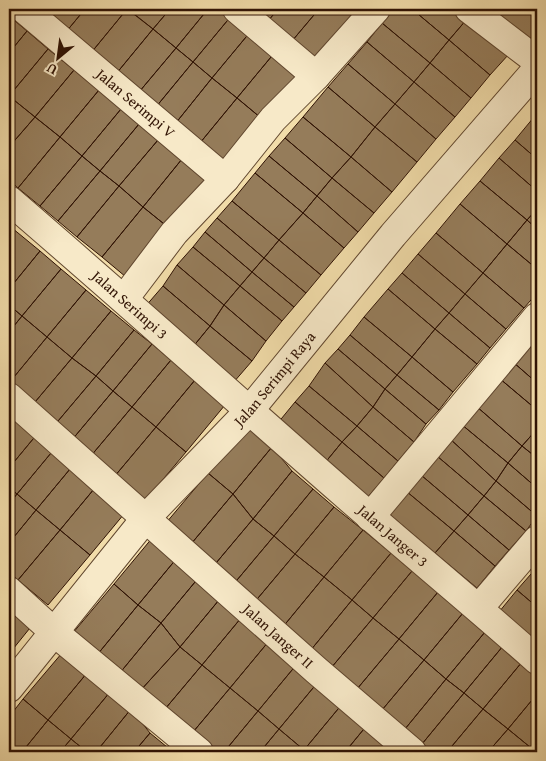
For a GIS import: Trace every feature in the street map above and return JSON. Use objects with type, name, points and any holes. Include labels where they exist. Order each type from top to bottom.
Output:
[{"type":"street","name":"Jalan Serimpi V","points":[[24,9],[225,179]]},
{"type":"street","points":[[237,9],[316,76]]},
{"type":"street","points":[[124,299],[174,234],[225,179],[273,119],[316,76],[376,9]]},
{"type":"street","points":[[469,9],[537,61]]},
{"type":"street","name":"Jalan Serimpi Raya","points":[[9,688],[145,519],[249,410],[393,235],[537,69]]},
{"type":"street","name":"Jalan Serimpi 3","points":[[9,200],[249,410]]},
{"type":"street","points":[[370,517],[537,317]]},
{"type":"street","name":"Jalan Janger II","points":[[9,397],[316,670],[412,752]]},
{"type":"street","name":"Jalan Janger 3","points":[[249,410],[537,660]]},
{"type":"street","points":[[479,608],[537,540]]},
{"type":"street","points":[[9,590],[55,633],[199,752]]},
{"type":"building","points":[[49,9],[85,9],[61,38],[40,20]]},
{"type":"building","points":[[85,9],[127,9],[86,59],[61,38]]},
{"type":"building","points":[[127,9],[153,29],[111,80],[86,59]]},
{"type":"building","points":[[128,9],[170,9],[153,29]]},
{"type":"building","points":[[170,9],[208,9],[176,48],[153,29]]},
{"type":"building","points":[[208,9],[225,9],[232,15],[193,62],[176,48]]},
{"type":"building","points":[[253,9],[278,9],[268,21]]},
{"type":"building","points":[[278,9],[319,9],[292,41],[268,21]]},
{"type":"building","points":[[319,9],[356,9],[364,16],[322,66],[292,41]]},
{"type":"building","points":[[394,9],[412,9],[449,40],[430,63],[382,23]]},
{"type":"building","points":[[412,9],[455,9],[467,19],[449,40]]},
{"type":"building","points":[[483,9],[537,9],[537,37],[532,45]]},
{"type":"building","points":[[232,15],[251,31],[212,78],[193,62]]},
{"type":"building","points":[[9,16],[27,31],[9,53]]},
{"type":"building","points":[[467,19],[509,54],[490,75],[449,40]]},
{"type":"building","points":[[382,23],[430,63],[414,82],[367,42]]},
{"type":"building","points":[[153,29],[176,48],[134,98],[111,80]]},
{"type":"building","points":[[27,31],[48,49],[9,96],[9,53]]},
{"type":"building","points":[[251,31],[276,51],[237,98],[212,78]]},
{"type":"building","points":[[449,40],[490,75],[471,98],[430,63]]},
{"type":"building","points":[[367,42],[414,82],[395,104],[348,64]]},
{"type":"building","points":[[176,48],[193,62],[151,113],[134,98]]},
{"type":"building","points":[[48,49],[74,70],[35,117],[9,96]]},
{"type":"building","points":[[276,51],[306,76],[267,123],[237,98]]},
{"type":"building","points":[[193,62],[212,78],[171,129],[151,113]]},
{"type":"building","points":[[430,63],[471,98],[455,117],[414,82]]},
{"type":"building","points":[[348,64],[395,104],[375,127],[328,87]]},
{"type":"building","points":[[74,70],[99,90],[60,137],[35,117]]},
{"type":"building","points":[[212,78],[237,98],[195,149],[171,129]]},
{"type":"building","points":[[414,82],[455,117],[436,139],[395,104]]},
{"type":"building","points":[[328,87],[375,127],[351,157],[303,117]]},
{"type":"building","points":[[99,90],[121,109],[82,156],[60,137]]},
{"type":"building","points":[[9,96],[35,117],[9,147]]},
{"type":"building","points":[[237,98],[267,123],[225,174],[195,149]]},
{"type":"building","points":[[395,104],[436,139],[417,162],[375,127]]},
{"type":"building","points":[[121,109],[139,124],[100,171],[82,156]]},
{"type":"building","points":[[35,117],[60,137],[18,188],[9,180],[9,147]]},
{"type":"building","points":[[303,117],[351,157],[332,178],[285,138]]},
{"type":"building","points":[[534,117],[537,120],[537,159],[515,140]]},
{"type":"building","points":[[139,124],[158,140],[119,186],[100,171]]},
{"type":"building","points":[[375,127],[417,162],[392,192],[351,157]]},
{"type":"building","points":[[60,137],[82,156],[40,206],[18,188]]},
{"type":"building","points":[[285,138],[332,178],[317,196],[269,156]]},
{"type":"building","points":[[158,140],[182,159],[143,207],[119,186]]},
{"type":"building","points":[[515,140],[537,159],[537,191],[499,158]]},
{"type":"building","points":[[82,156],[100,171],[58,221],[40,206]]},
{"type":"building","points":[[269,156],[317,196],[303,213],[255,173]]},
{"type":"building","points":[[351,157],[392,192],[374,213],[332,178]]},
{"type":"building","points":[[499,158],[537,191],[537,209],[527,220],[480,181]]},
{"type":"building","points":[[182,159],[213,185],[174,232],[143,207]]},
{"type":"building","points":[[100,171],[119,186],[77,237],[58,221]]},
{"type":"building","points":[[255,173],[303,213],[279,240],[232,201]]},
{"type":"building","points":[[332,178],[374,213],[358,232],[317,196]]},
{"type":"building","points":[[480,181],[527,220],[507,244],[460,204]]},
{"type":"building","points":[[119,186],[143,207],[102,257],[77,237]]},
{"type":"building","points":[[317,196],[358,232],[344,248],[303,213]]},
{"type":"building","points":[[232,201],[279,240],[264,258],[217,218]]},
{"type":"building","points":[[460,204],[507,244],[483,273],[436,233]]},
{"type":"building","points":[[143,207],[174,232],[132,282],[102,257]]},
{"type":"building","points":[[537,209],[537,229],[527,220]]},
{"type":"building","points":[[303,213],[344,248],[321,275],[279,240]]},
{"type":"building","points":[[217,218],[264,258],[252,272],[205,232]]},
{"type":"building","points":[[527,220],[537,229],[537,269],[507,244]]},
{"type":"building","points":[[12,228],[40,251],[9,289],[9,232]]},
{"type":"building","points":[[205,232],[252,272],[240,286],[193,247]]},
{"type":"building","points":[[436,233],[483,273],[465,294],[418,254]]},
{"type":"building","points":[[279,240],[321,275],[306,293],[264,258]]},
{"type":"building","points":[[507,244],[537,269],[537,293],[524,308],[483,273]]},
{"type":"building","points":[[193,247],[240,286],[224,305],[177,265]]},
{"type":"building","points":[[40,251],[61,269],[22,316],[9,305],[9,289]]},
{"type":"building","points":[[418,254],[465,294],[449,313],[402,273]]},
{"type":"building","points":[[264,258],[306,293],[294,307],[252,272]]},
{"type":"building","points":[[177,265],[224,305],[210,326],[163,286]]},
{"type":"building","points":[[61,269],[86,290],[47,337],[22,316]]},
{"type":"building","points":[[252,272],[294,307],[282,321],[240,286]]},
{"type":"building","points":[[402,273],[449,313],[435,329],[388,289]]},
{"type":"building","points":[[483,273],[524,308],[506,329],[465,294]]},
{"type":"building","points":[[163,286],[210,326],[192,348],[144,308]]},
{"type":"building","points":[[240,286],[282,321],[266,341],[224,305]]},
{"type":"building","points":[[388,289],[435,329],[412,357],[364,317]]},
{"type":"building","points":[[86,290],[111,311],[72,358],[47,337]]},
{"type":"building","points":[[465,294],[506,329],[490,348],[449,313]]},
{"type":"building","points":[[9,305],[22,316],[9,332]]},
{"type":"building","points":[[224,305],[266,341],[252,361],[210,326]]},
{"type":"building","points":[[111,311],[134,330],[96,376],[72,358]]},
{"type":"building","points":[[449,313],[490,348],[477,364],[435,329]]},
{"type":"building","points":[[22,316],[47,337],[9,383],[9,332]]},
{"type":"building","points":[[364,317],[412,357],[397,375],[350,335]]},
{"type":"building","points":[[210,326],[252,361],[233,383],[192,348]]},
{"type":"building","points":[[435,329],[477,364],[453,392],[412,357]]},
{"type":"building","points":[[134,330],[152,344],[113,391],[96,376]]},
{"type":"building","points":[[350,335],[397,375],[385,389],[338,349]]},
{"type":"building","points":[[47,337],[72,358],[30,408],[9,390],[9,383]]},
{"type":"building","points":[[529,343],[537,351],[537,383],[513,362]]},
{"type":"building","points":[[152,344],[171,360],[132,407],[113,391]]},
{"type":"building","points":[[338,349],[385,389],[373,407],[325,363]]},
{"type":"building","points":[[412,357],[453,392],[439,410],[397,375]]},
{"type":"building","points":[[72,358],[96,376],[53,427],[30,408]]},
{"type":"building","points":[[171,360],[195,380],[156,427],[132,407]]},
{"type":"building","points":[[513,362],[537,383],[537,410],[499,378]]},
{"type":"building","points":[[325,363],[373,407],[357,426],[309,386]]},
{"type":"building","points":[[397,375],[439,410],[426,424],[385,389]]},
{"type":"building","points":[[96,376],[113,391],[71,441],[53,427]]},
{"type":"building","points":[[499,378],[537,410],[537,429],[522,446],[476,406]]},
{"type":"building","points":[[195,380],[225,405],[186,452],[156,427]]},
{"type":"building","points":[[309,386],[357,426],[342,442],[295,402]]},
{"type":"building","points":[[385,389],[426,424],[414,442],[373,407]]},
{"type":"building","points":[[113,391],[132,407],[90,457],[71,441]]},
{"type":"building","points":[[295,402],[342,442],[324,464],[277,424]]},
{"type":"building","points":[[476,406],[522,446],[508,463],[461,424]]},
{"type":"building","points":[[132,407],[156,427],[114,477],[90,457]]},
{"type":"building","points":[[373,407],[414,442],[398,461],[357,426]]},
{"type":"building","points":[[15,414],[38,433],[9,468],[9,422]]},
{"type":"building","points":[[461,424],[508,463],[496,481],[449,438]]},
{"type":"building","points":[[247,426],[272,447],[233,494],[208,473]]},
{"type":"building","points":[[357,426],[398,461],[384,478],[342,442]]},
{"type":"building","points":[[156,427],[186,452],[144,502],[114,477]]},
{"type":"building","points":[[537,429],[537,458],[522,446]]},
{"type":"building","points":[[38,433],[56,447],[17,494],[9,487],[9,468]]},
{"type":"building","points":[[449,438],[496,481],[484,496],[437,456]]},
{"type":"building","points":[[342,442],[384,478],[366,499],[324,464]]},
{"type":"building","points":[[522,446],[537,458],[537,488],[508,463]]},
{"type":"building","points":[[56,447],[75,463],[36,510],[17,494]]},
{"type":"building","points":[[272,447],[292,471],[253,519],[233,494]]},
{"type":"building","points":[[437,456],[484,496],[468,515],[421,475]]},
{"type":"building","points":[[75,463],[99,483],[60,530],[36,510]]},
{"type":"building","points":[[508,463],[537,488],[537,516],[496,481]]},
{"type":"building","points":[[292,471],[313,489],[274,536],[253,519]]},
{"type":"building","points":[[208,473],[233,494],[191,544],[166,523]]},
{"type":"building","points":[[421,475],[468,515],[454,531],[406,491]]},
{"type":"building","points":[[496,481],[537,516],[526,531],[484,496]]},
{"type":"building","points":[[99,483],[129,508],[90,555],[60,530]]},
{"type":"building","points":[[9,487],[17,494],[9,504]]},
{"type":"building","points":[[313,489],[334,507],[295,554],[274,536]]},
{"type":"building","points":[[406,491],[454,531],[435,553],[388,513]]},
{"type":"building","points":[[17,494],[36,510],[9,543],[9,504]]},
{"type":"building","points":[[233,494],[253,519],[211,569],[191,544]]},
{"type":"building","points":[[484,496],[526,531],[509,550],[468,515]]},
{"type":"building","points":[[334,507],[363,530],[324,577],[295,554]]},
{"type":"building","points":[[36,510],[60,530],[18,580],[9,572],[9,543]]},
{"type":"building","points":[[468,515],[509,550],[495,566],[454,531]]},
{"type":"building","points":[[253,519],[274,536],[232,586],[211,569]]},
{"type":"building","points":[[60,530],[90,555],[48,605],[18,580]]},
{"type":"building","points":[[363,530],[391,553],[352,600],[324,577]]},
{"type":"building","points":[[454,531],[495,566],[477,588],[435,553]]},
{"type":"building","points":[[274,536],[295,554],[253,604],[232,586]]},
{"type":"building","points":[[153,537],[177,558],[138,605],[114,584]]},
{"type":"building","points":[[391,553],[412,571],[373,618],[352,600]]},
{"type":"building","points":[[295,554],[324,577],[282,628],[253,604]]},
{"type":"building","points":[[177,558],[200,576],[161,623],[138,605]]},
{"type":"building","points":[[412,571],[438,592],[399,639],[373,618]]},
{"type":"building","points":[[531,574],[537,579],[537,607],[517,590]]},
{"type":"building","points":[[200,576],[219,600],[180,647],[161,623]]},
{"type":"building","points":[[324,577],[352,600],[310,651],[282,628]]},
{"type":"building","points":[[114,584],[138,605],[97,655],[72,634]]},
{"type":"building","points":[[517,590],[537,607],[537,644],[499,612]]},
{"type":"building","points":[[438,592],[463,613],[424,660],[399,639]]},
{"type":"building","points":[[9,594],[38,618],[9,654]]},
{"type":"building","points":[[219,600],[241,618],[202,665],[180,647]]},
{"type":"building","points":[[352,600],[373,618],[331,668],[310,651]]},
{"type":"building","points":[[138,605],[161,623],[119,674],[97,655]]},
{"type":"building","points":[[463,613],[485,632],[446,679],[424,660]]},
{"type":"building","points":[[241,618],[269,641],[230,688],[202,665]]},
{"type":"building","points":[[373,618],[399,639],[357,689],[331,668]]},
{"type":"building","points":[[161,623],[180,647],[140,691],[119,674]]},
{"type":"building","points":[[485,632],[503,646],[464,693],[446,679]]},
{"type":"building","points":[[399,639],[424,660],[382,710],[357,689]]},
{"type":"building","points":[[269,641],[297,664],[258,711],[230,688]]},
{"type":"building","points":[[503,646],[522,662],[483,709],[464,693]]},
{"type":"building","points":[[180,647],[202,665],[160,715],[140,691]]},
{"type":"building","points":[[62,653],[87,673],[48,720],[23,699]]},
{"type":"building","points":[[424,660],[446,679],[405,729],[382,710]]},
{"type":"building","points":[[522,662],[537,674],[537,694],[508,729],[483,709]]},
{"type":"building","points":[[297,664],[318,682],[279,729],[258,711]]},
{"type":"building","points":[[202,665],[230,688],[188,738],[160,715]]},
{"type":"building","points":[[87,673],[110,692],[71,739],[48,720]]},
{"type":"building","points":[[446,679],[464,693],[422,744],[405,729]]},
{"type":"building","points":[[318,682],[343,703],[304,750],[279,729]]},
{"type":"building","points":[[230,688],[258,711],[224,752],[205,752],[188,738]]},
{"type":"building","points":[[110,692],[131,709],[96,752],[87,752],[71,739]]},
{"type":"building","points":[[464,693],[483,709],[447,752],[433,752],[422,744]]},
{"type":"building","points":[[537,694],[537,752],[536,752],[508,729]]},
{"type":"building","points":[[23,699],[48,720],[22,752],[9,752],[9,717]]},
{"type":"building","points":[[343,703],[368,724],[345,752],[308,752],[304,750]]},
{"type":"building","points":[[131,709],[150,733],[134,752],[96,752]]},
{"type":"building","points":[[483,709],[508,729],[488,752],[447,752]]},
{"type":"building","points":[[258,711],[279,729],[260,752],[224,752]]},
{"type":"building","points":[[48,720],[71,739],[60,752],[22,752]]},
{"type":"building","points":[[368,724],[392,742],[383,752],[345,752]]},
{"type":"building","points":[[279,729],[304,750],[302,752],[260,752]]},
{"type":"building","points":[[508,729],[536,752],[488,752]]},
{"type":"building","points":[[150,733],[173,752],[134,752]]},
{"type":"building","points":[[71,739],[87,752],[60,752]]}]
